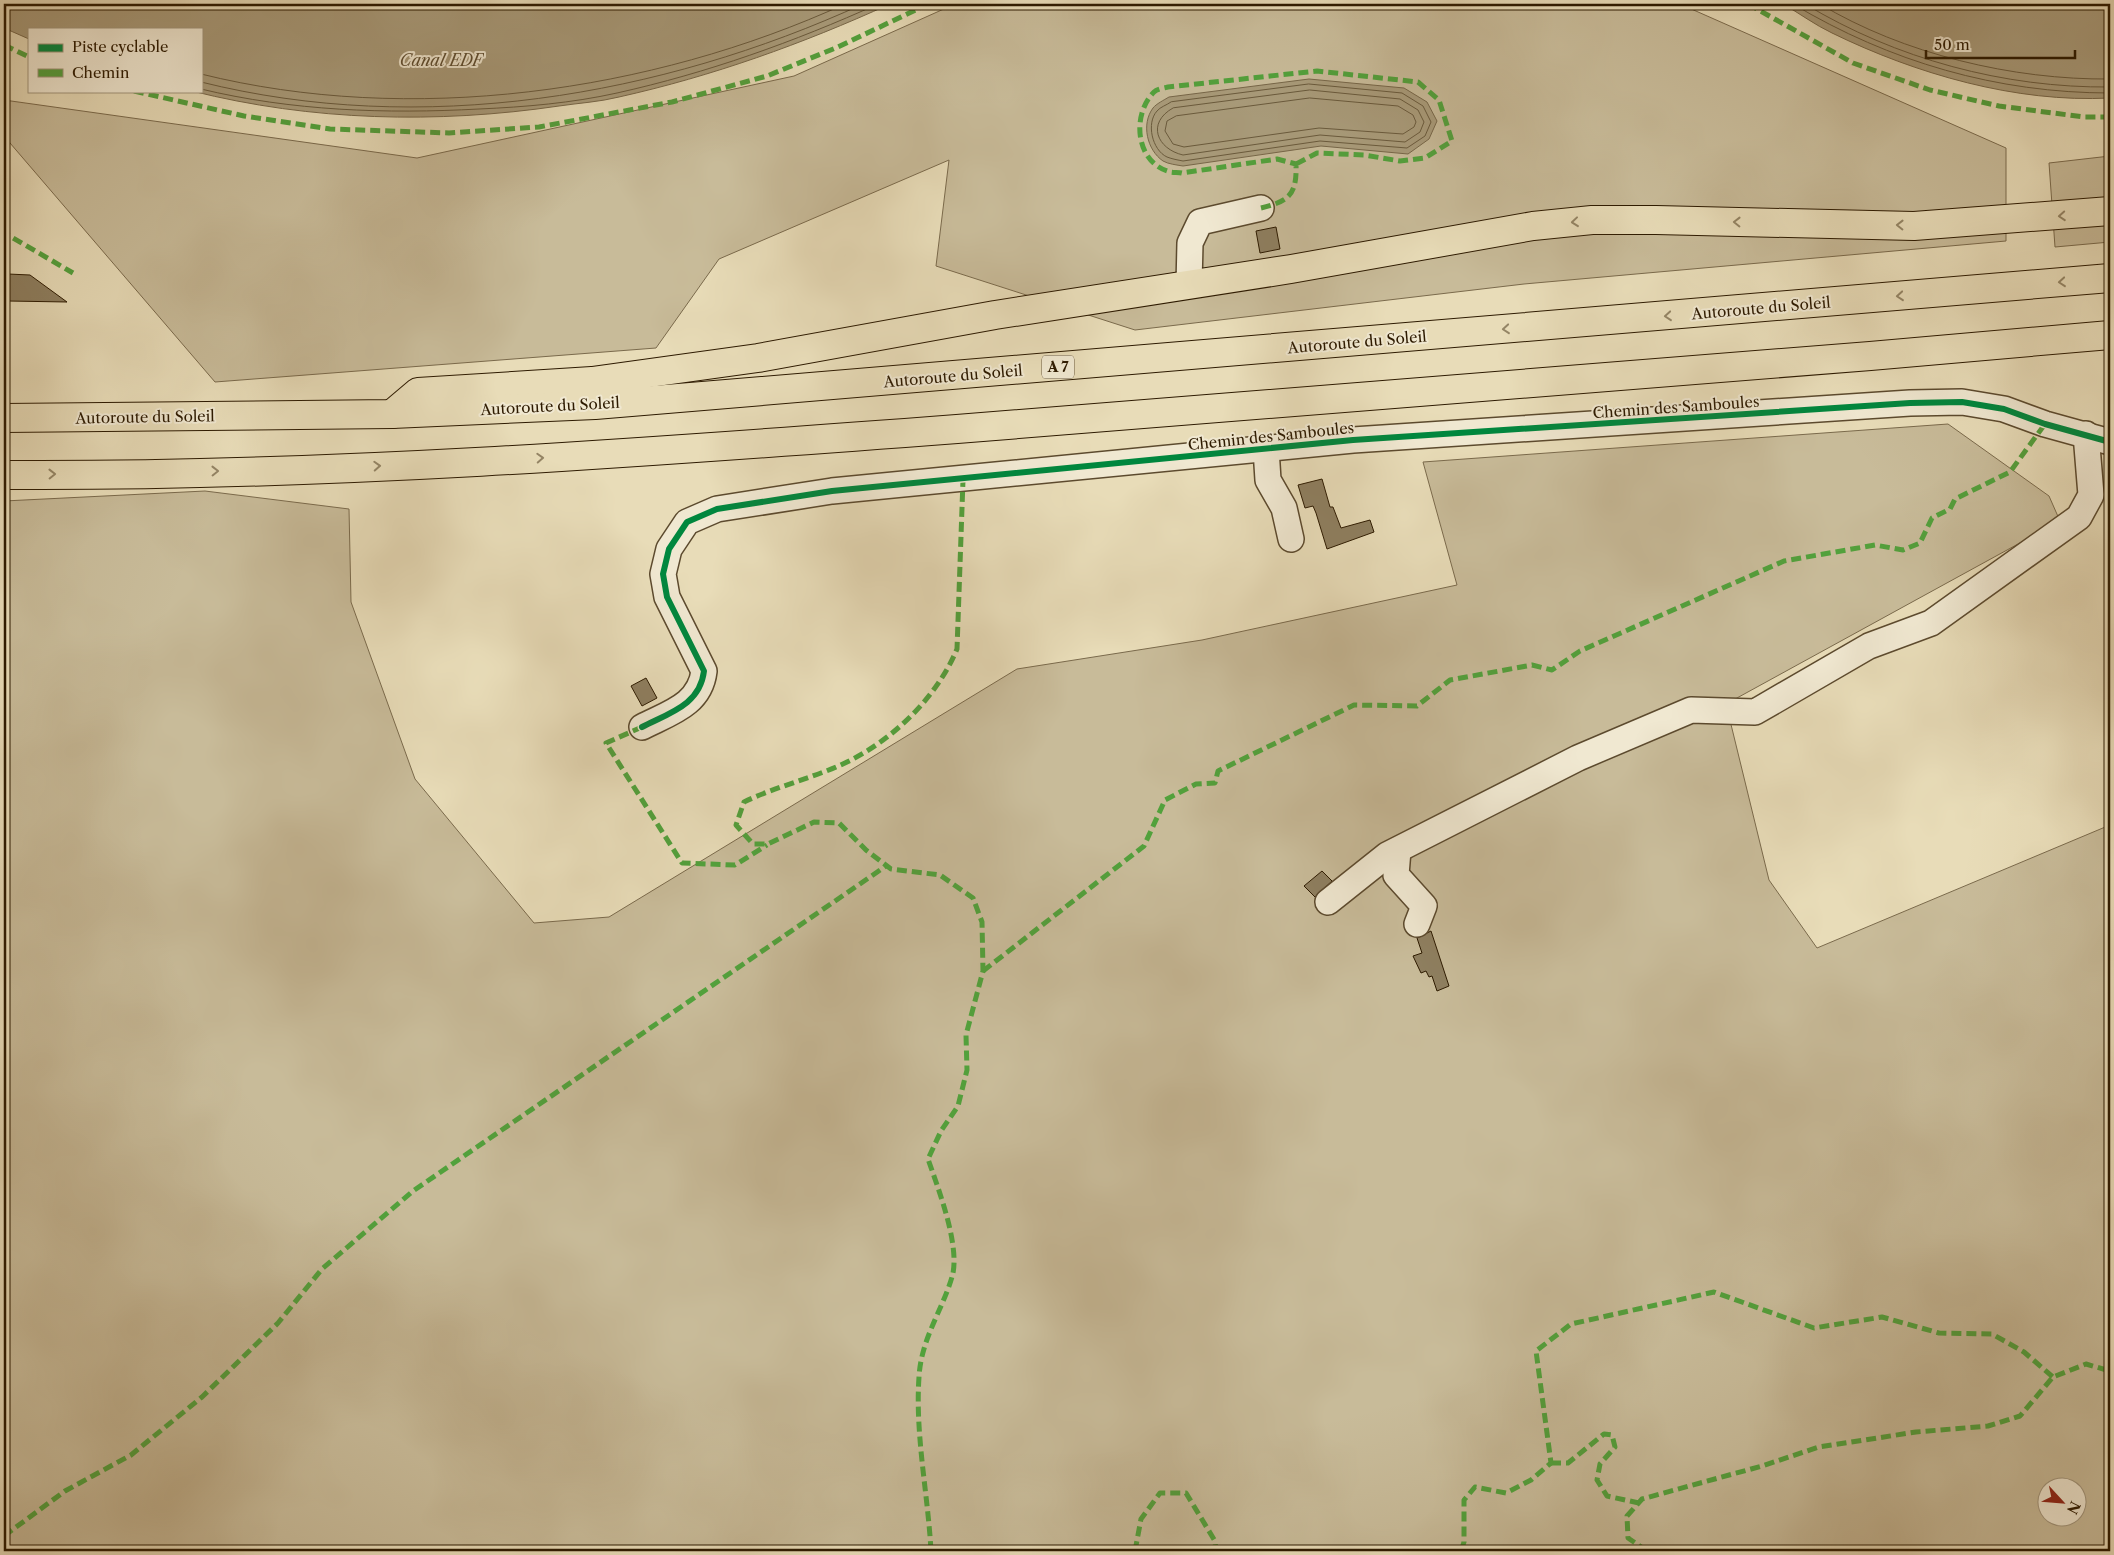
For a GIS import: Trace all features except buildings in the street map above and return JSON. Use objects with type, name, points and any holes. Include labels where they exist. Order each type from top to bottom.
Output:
[{"type":"highway","points":[[392,414],[418,392],[592,382],[758,358],[994,315],[1189,285],[1533,226],[1592,220],[1914,226],[2110,211]]},
{"type":"highway","name":"Autoroute du Soleil","points":[[4,418],[392,414],[605,404],[2110,278]]},
{"type":"highway","points":[[4,475],[321,469],[624,454],[1256,407],[2110,335]]},
{"type":"street","points":[[1189,285],[1190,243],[1200,222],[1261,208]]},
{"type":"street","name":"Chemin des Samboules","points":[[642,727],[692,700],[703,682],[704,671],[667,597],[663,574],[669,549],[687,522],[716,508],[832,491],[1353,440],[1910,403],[1962,402],[2004,409],[2045,424],[2110,442]]},
{"type":"street","points":[[1328,902],[1387,856],[1578,758],[1691,710],[1755,712],[1869,646],[1931,623],[2079,517],[2091,495],[2086,434]]},
{"type":"street","points":[[1266,449],[1268,480],[1284,508],[1291,539]]},
{"type":"street","points":[[1398,850],[1396,874],[1424,906],[1416,924]]},
{"type":"shaded area","points":[[955,4],[1680,4],[2006,148],[2006,241],[1524,284],[1135,330],[936,266],[949,160],[719,259],[656,348],[215,382],[4,136],[4,100],[417,158],[794,76]]},
{"type":"shaded area","points":[[2110,156],[2110,242],[2055,247],[2049,163]]},
{"type":"shaded area","points":[[1948,424],[2049,496],[2060,521],[1726,704],[1769,880],[1817,948],[2110,825],[2110,1551],[4,1551],[4,501],[205,491],[349,509],[351,602],[415,779],[534,923],[609,917],[1017,669],[1202,640],[1457,585],[1423,462]]},
{"type":"water","name":"Canal EDF","points":[[4,4],[890,4],[757,58],[654,89],[604,100],[513,112],[421,117],[328,114],[282,109],[196,92],[202,92],[202,28],[28,28],[28,39],[4,28]]},
{"type":"water","points":[[1783,4],[2110,4],[2110,98],[2039,96],[1967,83],[1932,73],[1864,48],[1819,26]]},
{"type":"water","points":[[1309,79],[1404,88],[1427,102],[1437,121],[1429,139],[1408,154],[1321,146],[1183,166],[1163,161],[1157,156],[1150,144],[1147,129],[1149,114],[1154,107],[1169,97]]},
{"type":"marked path","points":[[138,92],[244,116],[330,129],[449,133],[539,127],[672,102],[767,76],[838,47],[928,4]]},
{"type":"marked path","points":[[1748,4],[1853,63],[1930,90],[1999,106],[2084,117],[2110,117]]},
{"type":"marked path","points":[[4,45],[28,57]]},
{"type":"marked path","points":[[1261,208],[1279,202],[1290,195],[1295,183],[1296,164],[1277,159],[1182,173],[1167,171],[1156,165],[1148,157],[1140,136],[1142,112],[1154,92],[1168,87],[1317,71],[1418,82],[1439,100],[1452,141],[1425,158],[1400,161],[1364,155],[1317,153],[1296,164]]},
{"type":"marked path","points":[[4,227],[8,235],[73,273]]},
{"type":"marked path","points":[[983,971],[1144,846],[1165,800],[1196,784],[1215,783],[1218,771],[1354,705],[1417,706],[1450,680],[1532,665],[1552,670],[1580,651],[1784,561],[1875,545],[1903,550],[1920,543],[1932,518],[1950,509],[1955,499],[2010,472],[2045,424]]},
{"type":"marked path","points":[[931,1551],[920,1443],[919,1377],[924,1350],[948,1290],[954,1265],[951,1234],[928,1159],[941,1131],[958,1106],[967,1070],[966,1035],[983,971],[982,922],[973,898],[940,875],[891,869],[866,850],[839,823],[814,822],[768,844],[753,844],[736,825],[744,802],[834,768],[864,753],[897,729],[926,700],[938,684],[957,649],[963,480]]},
{"type":"marked path","points":[[642,727],[606,743],[682,863],[735,865],[767,845]]},
{"type":"marked path","points":[[4,1536],[65,1491],[131,1455],[202,1397],[278,1323],[322,1269],[413,1191],[886,866]]},
{"type":"marked path","points":[[1461,1551],[1464,1542],[1464,1500],[1475,1487],[1506,1493],[1531,1480],[1551,1463],[1536,1351],[1571,1324],[1714,1292],[1814,1328],[1882,1317],[1939,1333],[1992,1334],[2024,1352],[2053,1377]]},
{"type":"marked path","points":[[1647,1551],[1628,1538],[1627,1516],[1642,1499],[1762,1466],[1819,1447],[1916,1432],[1988,1426],[2020,1416],[2053,1377],[2086,1364],[2110,1371]]},
{"type":"marked path","points":[[1551,1463],[1568,1463],[1604,1434],[1612,1435],[1615,1447],[1600,1464],[1597,1480],[1607,1496],[1639,1503]]},
{"type":"marked path","points":[[1135,1551],[1141,1519],[1160,1493],[1186,1493],[1215,1541],[1216,1551]]},
{"type":"cycle path","points":[[642,727],[682,706],[690,700],[701,683],[704,671],[667,597],[663,574],[669,549],[687,522],[717,509],[832,491],[1353,440],[1910,403],[1962,402],[2004,409],[2045,424],[2110,442]]}]
